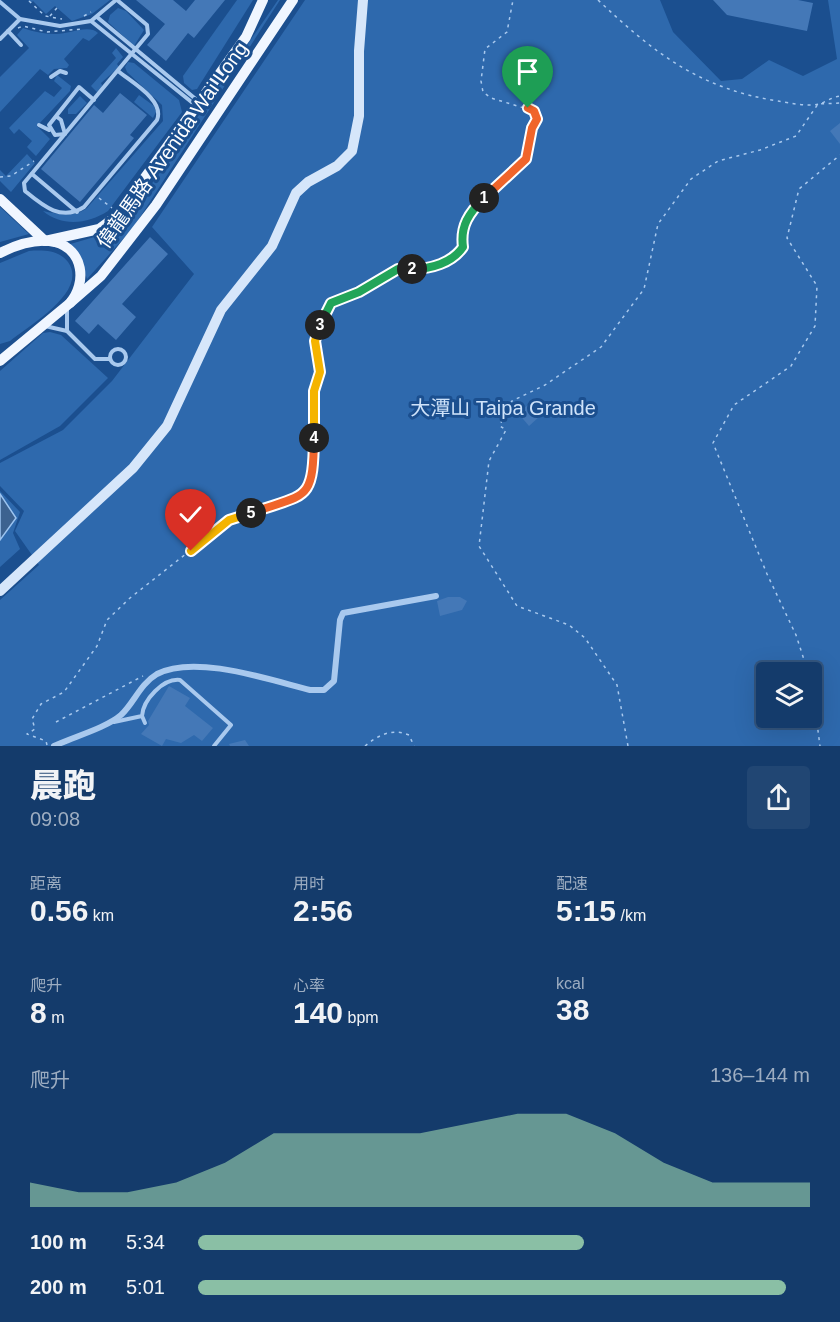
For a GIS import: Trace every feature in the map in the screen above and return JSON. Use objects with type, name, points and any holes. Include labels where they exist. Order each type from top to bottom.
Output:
[{"type":"main road","name":"偉龍馬路 Avenida Wai Long","points":[[0,253],[22,244],[99,229],[118,216],[246,37],[263,0]]},
{"type":"main road","points":[[246,37],[270,0]]},
{"type":"main road","name":"偉龍馬路 Avenida Wai Long","points":[[13,350],[100,276],[156,205],[292,0]]},
{"type":"main road","points":[[0,199],[45,241],[66,247],[79,263],[81,285],[69,304]]},
{"type":"main road","points":[[0,353],[13,350]]},
{"type":"main road","points":[[0,361],[13,350]]},
{"type":"street","points":[[0,591],[133,468],[153,446],[176,410],[221,310],[276,240],[296,193],[308,182],[338,166],[352,151],[359,116],[358,51],[363,0]]},
{"type":"street","points":[[54,746],[113,722],[125,711],[146,683],[171,669],[216,668],[310,690],[324,690],[334,681],[340,620],[344,614],[436,596]]},
{"type":"lane","points":[[0,2],[20,19],[60,26],[92,21],[116,0],[148,28],[147,37],[131,55],[24,183],[25,191],[46,209],[76,212],[84,207],[159,116],[155,102],[118,71]]},
{"type":"lane","points":[[97,17],[198,104]]},
{"type":"lane","points":[[0,39],[20,19]]},
{"type":"lane","points":[[92,21],[131,55],[198,104]]},
{"type":"lane","points":[[8,31],[21,45]]},
{"type":"lane","points":[[51,77],[60,71],[66,73]]},
{"type":"lane","points":[[50,130],[50,122],[57,117],[79,87],[94,100]]},
{"type":"lane","points":[[57,117],[61,120],[65,134]]},
{"type":"lane","points":[[39,125],[50,130],[54,135],[65,134]]},
{"type":"lane","points":[[32,174],[76,212]]},
{"type":"lane","points":[[67,331],[69,304]]},
{"type":"lane","points":[[42,326],[67,331],[95,359],[110,359],[115,364],[121,364],[126,359],[125,354],[119,349],[114,350],[110,359]]},
{"type":"lane","points":[[145,723],[142,716],[143,709],[159,689],[170,681],[184,682],[197,698],[231,725],[214,746]]},
{"type":"lane","points":[[113,722],[142,716]]},
{"type":"path","points":[[48,746],[46,741],[27,734],[35,729],[32,719],[41,704],[64,692],[97,646],[107,620],[130,598],[229,520],[297,497],[309,489],[314,474],[314,391],[320,372],[315,341],[321,320],[331,303],[359,292],[398,269],[424,269],[455,258],[463,247],[461,235],[467,217],[526,159],[532,128],[537,119],[534,111],[491,98],[483,92],[481,81],[485,49],[507,32],[513,0]]},
{"type":"path","points":[[598,0],[659,51],[697,78],[751,96],[788,103],[840,103]]},
{"type":"path","points":[[27,1],[45,16],[68,20]]},
{"type":"path","points":[[83,16],[92,12]]},
{"type":"path","points":[[47,32],[85,28]]},
{"type":"path","points":[[628,746],[617,685],[585,638],[569,625],[517,606],[479,546],[489,461],[506,430],[500,426],[506,408],[512,401],[545,386],[601,347],[644,289],[658,224],[692,179],[718,161],[760,150],[796,136],[818,104],[840,96]]},
{"type":"path","points":[[0,177],[14,174],[48,154]]},
{"type":"path","points":[[804,662],[796,635],[767,574],[713,443],[734,405],[791,366],[815,326],[817,286],[788,238],[799,189],[840,155]]},
{"type":"path","points":[[56,722],[145,675]]},
{"type":"path","points":[[818,728],[820,746]]},
{"type":"path","points":[[365,746],[377,736],[396,732],[409,735],[414,746]]},
{"type":"green space","points":[[28,0],[110,0],[92,14],[72,21],[55,6],[46,14],[33,1],[31,3]]},
{"type":"green space","points":[[237,0],[253,0],[197,89],[192,90],[184,83],[183,76]]},
{"type":"green space","points":[[280,0],[133,228],[87,279],[80,258],[67,245],[108,233],[131,214]]},
{"type":"green space","name":"大潭山 Taipa Grande","points":[[305,0],[660,0],[673,32],[721,81],[742,79],[769,60],[803,76],[837,59],[828,0],[840,0],[840,746],[0,746],[0,600],[39,565],[15,531],[24,511],[0,486],[0,463],[63,430],[112,381],[194,274],[152,227]]},
{"type":"green space","points":[[118,8],[126,11],[144,30],[134,46],[108,22],[110,15]]},
{"type":"green space","points":[[23,28],[52,34],[84,29],[98,33],[89,41],[83,38],[64,59],[69,65],[67,68],[54,69],[48,75],[40,69],[0,112],[0,77],[29,48],[17,35]]},
{"type":"green space","points":[[116,48],[123,57],[117,64],[119,67],[101,83],[103,87],[97,92],[91,86],[116,58],[112,53]]},
{"type":"green space","points":[[128,62],[134,63],[179,100],[182,112],[108,211],[84,221],[58,220],[43,211],[71,214],[87,208],[163,121],[162,105],[127,72],[125,67]]},
{"type":"green space","points":[[57,75],[71,86],[70,91],[37,126],[50,139],[36,156],[27,147],[32,141],[19,129],[14,134],[9,128],[45,91],[54,97],[62,88],[54,81]]},
{"type":"green space","points":[[139,95],[154,106],[156,112],[153,118],[134,102]]},
{"type":"green space","points":[[80,96],[87,103],[76,114],[68,114],[68,109]]},
{"type":"green space","points":[[27,154],[35,163],[11,192],[0,181],[0,170],[6,176]]},
{"type":"green space","points":[[0,207],[29,234],[0,242]]},
{"type":"green space","points":[[29,251],[50,252],[64,258],[72,273],[71,284],[64,296],[43,317],[10,341],[0,344],[0,263]]},
{"type":"green space","points":[[43,333],[61,335],[108,378],[60,426],[0,460],[0,371]]},
{"type":"green space","points":[[0,491],[20,512],[13,533],[20,549],[0,567]]},
{"type":"shaded area","points":[[0,494],[16,518],[0,540]]},
{"type":"building","points":[[136,0],[173,0],[186,11],[195,0],[225,0],[194,38],[188,33],[166,61],[147,45],[165,24]]},
{"type":"building","points":[[713,0],[798,0],[813,3],[807,31],[727,15]]},
{"type":"building","points":[[120,93],[147,115],[130,135],[134,138],[80,202],[41,169],[94,105],[103,113]]},
{"type":"building","points":[[840,123],[840,144],[830,131]]},
{"type":"building","points":[[150,237],[168,254],[122,304],[136,317],[116,340],[98,324],[89,334],[75,321]]},
{"type":"building","points":[[528,405],[539,417],[529,426],[518,413]]},
{"type":"building","points":[[448,597],[460,597],[467,601],[462,610],[440,616],[437,601]]},
{"type":"building","points":[[169,686],[190,698],[185,706],[213,728],[202,741],[194,735],[181,743],[166,739],[162,746],[141,734],[149,725],[148,721]]},
{"type":"building","points":[[245,740],[249,746],[230,746],[229,744]]},
{"type":"route","points":[[191,551],[229,520],[297,497],[309,489],[314,474],[314,391],[320,372],[315,341],[321,320],[331,303],[359,292],[398,269],[424,269],[455,258],[463,247],[461,235],[467,217],[482,199],[515,172],[526,159],[532,128],[537,119],[534,111],[528,108]]}]
